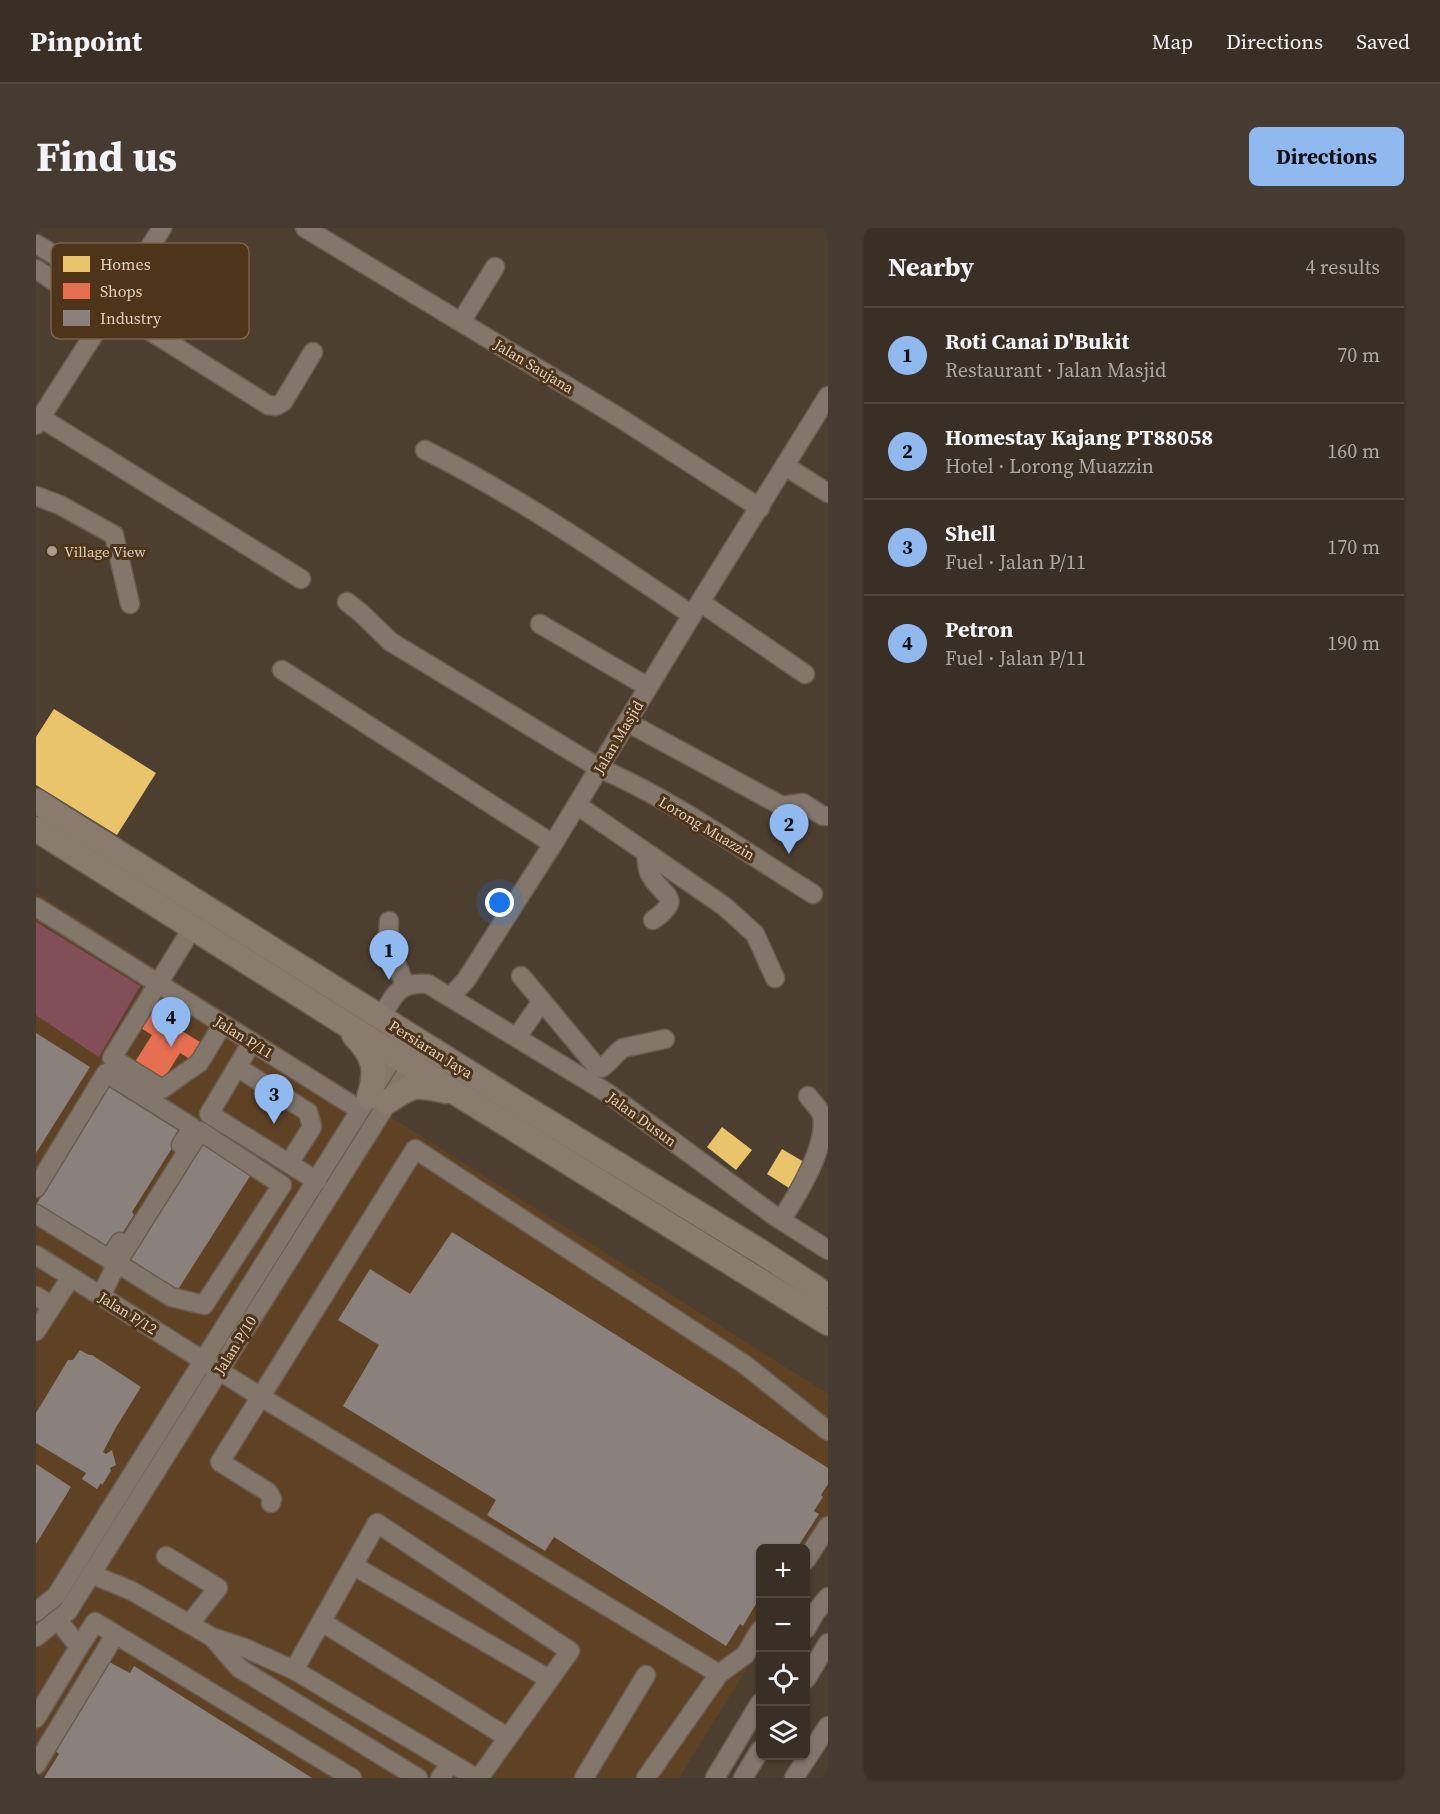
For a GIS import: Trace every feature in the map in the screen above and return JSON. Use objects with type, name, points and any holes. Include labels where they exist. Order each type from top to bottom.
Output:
[{"type":"main road","name":"Persiaran Jaya","points":[[36,801],[416,1040],[761,1252],[828,1296]]},
{"type":"main road","name":"Persiaran Jaya","points":[[36,829],[828,1323]]},
{"type":"main road","points":[[339,1019],[366,1047],[372,1059],[374,1074],[372,1103],[413,1086],[421,1085],[460,1095]]},
{"type":"street","points":[[152,243],[162,228]]},
{"type":"street","name":"Jalan Saujana","points":[[305,228],[620,418],[760,508]]},
{"type":"street","points":[[36,244],[51,256]]},
{"type":"street","points":[[461,322],[495,267]]},
{"type":"street","points":[[36,269],[51,276]]},
{"type":"street","points":[[91,339],[38,421],[301,579]]},
{"type":"street","points":[[164,339],[268,405],[276,406],[283,402],[313,352]]},
{"type":"street","name":"Jalan Masjid","points":[[450,997],[466,980],[553,844],[828,396]]},
{"type":"street","points":[[425,450],[467,471],[805,674]]},
{"type":"street","points":[[785,466],[828,493]]},
{"type":"street","points":[[36,496],[60,505],[114,535],[130,604]]},
{"type":"street","name":"Lorong Muazzin","points":[[347,603],[361,613],[391,642],[599,768],[630,781],[813,894]]},
{"type":"street","points":[[540,624],[648,687]]},
{"type":"street","points":[[282,670],[553,844]]},
{"type":"street","points":[[627,722],[782,806],[803,803],[823,816],[828,816]]},
{"type":"street","points":[[577,805],[724,906],[756,934],[775,978]]},
{"type":"street","points":[[646,853],[649,872],[668,897],[669,905],[665,912],[653,920]]},
{"type":"street","name":"Jalan P/11","points":[[36,907],[252,1042],[372,1103]]},
{"type":"street","points":[[389,921],[388,944],[405,985]]},
{"type":"street","points":[[193,927],[112,1058],[162,1089],[199,1063],[223,1024]]},
{"type":"street","points":[[521,976],[596,1066],[601,1068],[607,1065],[623,1048],[665,1038]]},
{"type":"street","points":[[381,1018],[397,992],[405,985],[428,984],[450,997]]},
{"type":"street","name":"Jalan Dusun","points":[[450,997],[606,1092],[781,1220],[828,1250]]},
{"type":"street","points":[[517,1037],[542,1001]]},
{"type":"street","name":"Jalan P/10","points":[[36,1612],[56,1596],[317,1181],[416,1040]]},
{"type":"street","points":[[252,1042],[209,1114],[317,1181]]},
{"type":"street","points":[[237,1067],[308,1112],[312,1127],[289,1163]]},
{"type":"street","points":[[36,1188],[106,1073],[192,1127],[109,1259],[36,1214]]},
{"type":"street","points":[[781,1220],[814,1170],[824,1136],[823,1115],[808,1096]]},
{"type":"street","name":"Jalan P/10","points":[[36,1637],[68,1611],[220,1370],[372,1103]]},
{"type":"street","points":[[101,1296],[117,1263],[200,1131],[282,1185],[204,1305],[171,1297],[117,1263]]},
{"type":"street","points":[[271,1503],[272,1499],[268,1492],[220,1462],[415,1149],[744,1364],[828,1431]]},
{"type":"street","name":"Jalan P/12","points":[[36,1255],[261,1397],[719,1674]]},
{"type":"street","points":[[36,1330],[44,1301],[71,1277]]},
{"type":"street","points":[[91,1574],[132,1591],[212,1637],[245,1648],[294,1670],[446,1771],[477,1778],[570,1651],[377,1523],[294,1670]]},
{"type":"street","points":[[810,1554],[828,1526]]},
{"type":"street","points":[[166,1556],[218,1588],[190,1623]]},
{"type":"street","points":[[354,1566],[549,1679]]},
{"type":"street","points":[[810,1622],[828,1597]]},
{"type":"street","points":[[58,1620],[79,1647]]},
{"type":"street","points":[[36,1718],[95,1622],[352,1778]]},
{"type":"street","points":[[322,1622],[507,1737]]},
{"type":"street","points":[[36,1765],[115,1635]]},
{"type":"street","points":[[212,1637],[239,1668],[418,1778]]},
{"type":"street","points":[[646,1778],[719,1674],[745,1655],[756,1637]]},
{"type":"street","points":[[810,1672],[828,1643]]},
{"type":"street","points":[[584,1778],[646,1675]]},
{"type":"street","points":[[716,1778],[758,1706]]},
{"type":"street","points":[[794,1778],[828,1726]]},
{"type":"street","points":[[743,1778],[756,1757]]},
{"type":"shaded area","points":[[36,892],[828,1394],[828,1539],[810,1568],[810,1544],[756,1544],[756,1653],[679,1778],[36,1778]]},
{"type":"shaded area","points":[[36,922],[140,986],[99,1057],[36,1015]]},
{"type":"building: Homes","points":[[54,709],[156,773],[117,835],[36,785],[36,737]]},
{"type":"building: Homes","points":[[722,1127],[752,1150],[736,1170],[707,1147]]},
{"type":"building: Homes","points":[[782,1149],[804,1162],[789,1188],[767,1174]]},
{"type":"building: Shops","points":[[146,1009],[200,1042],[190,1059],[180,1053],[162,1082],[133,1065],[152,1035],[136,1025]]},
{"type":"building: Industry","points":[[36,1033],[90,1067],[36,1153]]},
{"type":"building: Industry","points":[[108,1082],[184,1129],[132,1212],[134,1215],[111,1251],[36,1205],[55,1174],[51,1171]]},
{"type":"building: Industry","points":[[199,1139],[252,1173],[177,1291],[125,1259]]},
{"type":"building: Industry","points":[[452,1232],[828,1468],[828,1484],[814,1511],[819,1514],[800,1544],[756,1544],[756,1604],[743,1626],[740,1624],[726,1646],[554,1537],[545,1551],[487,1515],[496,1500],[343,1406],[379,1345],[338,1320],[370,1269],[410,1294]]},
{"type":"building: Industry","points":[[80,1350],[92,1355],[141,1387],[103,1452],[106,1454],[112,1450],[116,1465],[110,1468],[111,1471],[97,1489],[82,1479],[86,1473],[36,1443],[36,1413],[68,1360],[73,1360]]},
{"type":"building: Industry","points":[[36,1464],[71,1487],[36,1544]]},
{"type":"building: Industry","points":[[107,1661],[130,1673],[134,1666],[312,1778],[44,1778],[59,1754],[53,1749]]},
{"type":"place","name":"Village View","points":[[52,551]]},
{"type":"place","name":"Homestay Kajang PT88058","points":[[789,854]]},
{"type":"place","name":"Roti Canai D'Bukit","points":[[389,980]]},
{"type":"place","name":"Petron","points":[[171,1047]]},
{"type":"place","name":"Shell","points":[[274,1124]]}]
